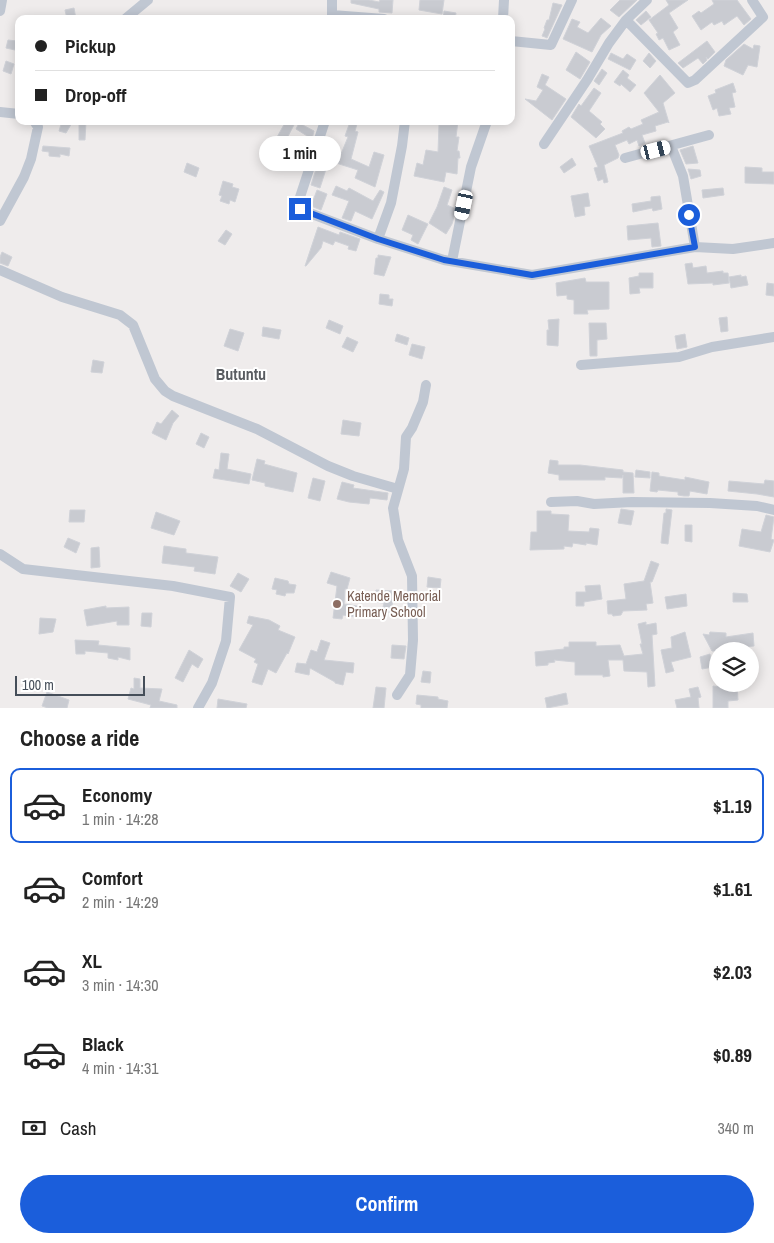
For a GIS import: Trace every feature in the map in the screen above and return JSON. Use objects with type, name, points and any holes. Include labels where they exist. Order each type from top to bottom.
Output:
[{"type":"street","points":[[0,11],[2,0]]},
{"type":"street","points":[[130,15],[148,0]]},
{"type":"street","points":[[332,0],[332,15]]},
{"type":"street","points":[[503,15],[504,0]]},
{"type":"street","points":[[515,41],[551,45],[572,0]]},
{"type":"street","points":[[544,144],[587,80],[609,43],[626,20],[647,0]]},
{"type":"street","points":[[626,20],[688,83],[695,80],[763,17],[752,0]]},
{"type":"street","points":[[0,112],[15,114]]},
{"type":"street","points":[[0,221],[24,177],[31,159],[38,125]]},
{"type":"street","points":[[324,125],[300,197],[300,209],[378,239],[444,260],[532,275],[695,247],[733,249],[774,243]]},
{"type":"street","points":[[378,239],[391,203],[402,146],[404,125]]},
{"type":"street","points":[[452,261],[471,168],[486,125]]},
{"type":"street","points":[[625,158],[709,135]]},
{"type":"street","points":[[671,146],[683,176],[695,247]]},
{"type":"street","points":[[0,270],[62,297],[120,315],[133,324],[155,379],[165,391],[173,396],[257,429],[328,466],[353,476],[398,489]]},
{"type":"street","points":[[581,365],[679,357],[712,347],[774,337]]},
{"type":"street","points":[[397,695],[410,675],[413,640],[412,576],[398,540],[393,508],[404,469],[406,437],[423,402],[426,384]]},
{"type":"street","points":[[551,502],[577,501],[594,504],[632,502],[710,503],[757,506],[774,510]]},
{"type":"street","points":[[0,554],[23,569],[173,586],[230,597],[226,641],[212,683],[198,708]]},
{"type":"building","points":[[351,0],[379,2],[380,0],[393,0],[392,13],[379,12],[379,9],[351,3]]},
{"type":"building","points":[[420,0],[444,0],[442,14],[419,10]]},
{"type":"building","points":[[620,0],[637,0],[619,17],[610,10]]},
{"type":"building","points":[[666,0],[688,0],[669,13],[678,28],[673,32],[680,45],[669,50],[663,38],[659,40],[656,34],[658,33],[649,20],[669,5]]},
{"type":"building","points":[[712,0],[737,0],[751,19],[744,25],[737,16],[724,25],[722,21],[714,25],[712,22],[701,30],[692,16],[699,11],[701,13],[714,4]]},
{"type":"building","points":[[553,3],[562,5],[547,38],[542,36],[547,20],[549,20]]},
{"type":"building","points":[[74,8],[75,15],[66,15],[65,10]]},
{"type":"building","points":[[444,11],[456,13],[456,15],[444,15]]},
{"type":"building","points":[[646,11],[651,17],[641,25],[636,20]]},
{"type":"building","points":[[601,18],[611,26],[601,35],[592,52],[563,39],[572,19],[580,22],[577,27],[588,33]]},
{"type":"building","points":[[8,40],[15,41],[15,50],[6,48]]},
{"type":"building","points":[[707,41],[715,52],[708,59],[706,57],[707,60],[703,64],[698,58],[683,68],[678,63]]},
{"type":"building","points":[[744,44],[753,49],[754,45],[760,46],[757,67],[748,65],[743,75],[724,66],[726,60]]},
{"type":"building","points":[[576,52],[590,62],[580,79],[566,70]]},
{"type":"building","points":[[611,53],[623,59],[627,54],[636,60],[630,70],[608,59]]},
{"type":"building","points":[[649,53],[656,61],[650,68],[643,61]]},
{"type":"building","points":[[6,61],[14,64],[11,74],[3,71]]},
{"type":"building","points":[[602,69],[607,73],[599,85],[594,81]]},
{"type":"building","points":[[623,70],[629,75],[627,78],[636,85],[630,92],[621,84],[620,86],[614,82]]},
{"type":"building","points":[[542,74],[549,77],[545,85],[566,99],[552,120],[525,99],[536,101],[543,90],[537,87]]},
{"type":"building","points":[[660,75],[675,93],[663,103],[669,123],[655,126],[656,131],[642,135],[645,143],[639,146],[637,140],[629,144],[627,140],[615,145],[619,155],[618,158],[604,165],[608,182],[604,183],[603,179],[598,181],[594,168],[598,167],[589,146],[623,133],[622,131],[629,127],[631,129],[643,124],[641,120],[659,112],[644,93]]},
{"type":"building","points":[[733,83],[736,92],[732,93],[735,107],[729,108],[731,114],[719,116],[717,108],[713,110],[708,96],[716,93],[715,90]]},
{"type":"building","points":[[594,88],[601,93],[589,111],[602,122],[600,124],[605,129],[596,138],[571,117],[579,104],[581,106]]},
{"type":"building","points":[[61,125],[71,125],[66,133],[59,131]]},
{"type":"building","points":[[79,125],[86,125],[85,140],[79,140]]},
{"type":"building","points":[[284,125],[294,125],[284,144],[276,139]]},
{"type":"building","points":[[298,125],[303,125],[314,131],[312,139],[296,129]]},
{"type":"building","points":[[349,125],[357,125],[355,131],[358,132],[351,159],[369,167],[374,152],[384,155],[375,187],[355,178],[358,170],[333,162],[337,152],[341,154],[348,137],[345,136]]},
{"type":"building","points":[[439,125],[458,125],[456,137],[459,137],[457,151],[459,151],[460,158],[458,158],[457,174],[446,172],[444,182],[414,176],[417,163],[423,165],[426,150],[438,152]]},
{"type":"building","points":[[43,146],[70,148],[69,156],[60,154],[60,157],[49,156],[49,152],[42,151]]},
{"type":"building","points":[[693,146],[698,163],[686,164],[680,150]]},
{"type":"building","points":[[572,158],[576,165],[564,173],[560,167]]},
{"type":"building","points":[[187,163],[199,168],[196,177],[184,172]]},
{"type":"building","points":[[317,166],[326,169],[320,188],[311,185]]},
{"type":"building","points":[[745,167],[762,168],[762,172],[774,172],[774,184],[745,183]]},
{"type":"building","points":[[688,169],[700,170],[701,176],[691,179]]},
{"type":"building","points":[[223,181],[233,184],[232,187],[239,189],[235,202],[230,200],[229,204],[220,201],[222,196],[219,195]]},
{"type":"building","points":[[336,186],[347,191],[349,188],[373,201],[380,190],[384,192],[372,219],[355,211],[351,221],[342,218],[349,201],[332,195]]},
{"type":"building","points":[[444,187],[452,190],[447,205],[456,209],[452,224],[446,234],[429,223]]},
{"type":"building","points":[[723,188],[724,195],[703,198],[702,190]]},
{"type":"building","points":[[317,190],[327,194],[321,210],[311,206]]},
{"type":"building","points":[[588,193],[590,206],[584,207],[585,215],[575,217],[571,196]]},
{"type":"building","points":[[660,196],[662,209],[653,211],[652,208],[633,212],[632,204],[651,201],[651,197]]},
{"type":"building","points":[[408,215],[428,224],[418,244],[411,240],[413,235],[402,230]]},
{"type":"building","points":[[658,223],[661,246],[652,247],[651,238],[628,240],[627,226]]},
{"type":"building","points":[[318,227],[339,235],[340,232],[360,239],[356,251],[348,249],[349,246],[335,241],[333,245],[323,241],[321,248],[305,266]]},
{"type":"building","points":[[226,230],[232,234],[225,245],[218,241]]},
{"type":"building","points":[[2,252],[12,257],[8,266],[0,263]]},
{"type":"building","points":[[378,255],[391,257],[384,276],[374,274]]},
{"type":"building","points":[[692,263],[693,268],[706,266],[707,273],[723,271],[723,273],[728,273],[729,283],[713,285],[713,283],[688,284],[685,264]]},
{"type":"building","points":[[639,273],[653,273],[653,288],[639,288],[640,293],[630,294],[629,278],[639,276]]},
{"type":"building","points":[[741,275],[741,277],[746,276],[748,285],[731,288],[729,277]]},
{"type":"building","points":[[585,278],[586,282],[609,282],[609,309],[587,310],[588,314],[574,314],[574,300],[567,299],[567,295],[557,296],[556,283]]},
{"type":"building","points":[[767,283],[774,284],[774,296],[766,295]]},
{"type":"building","points":[[380,294],[389,295],[389,299],[393,299],[392,306],[379,304]]},
{"type":"building","points":[[727,317],[728,331],[721,332],[719,318]]},
{"type":"building","points":[[559,319],[558,346],[547,345],[548,320]]},
{"type":"building","points":[[329,320],[343,326],[340,334],[326,328]]},
{"type":"building","points":[[589,323],[606,323],[607,339],[597,340],[597,356],[590,356]]},
{"type":"building","points":[[263,327],[281,330],[279,339],[262,336]]},
{"type":"building","points":[[230,329],[244,333],[238,351],[224,346]]},
{"type":"building","points":[[397,334],[409,338],[407,345],[395,341]]},
{"type":"building","points":[[685,334],[687,347],[677,349],[675,336]]},
{"type":"building","points":[[347,337],[358,342],[353,352],[342,347]]},
{"type":"building","points":[[412,344],[425,347],[422,359],[409,355]]},
{"type":"building","points":[[93,360],[104,362],[102,373],[91,372]]},
{"type":"building","points":[[172,410],[179,416],[173,423],[166,440],[152,433],[157,422],[161,424]]},
{"type":"building","points":[[343,420],[361,423],[359,436],[341,434]]},
{"type":"building","points":[[201,433],[209,437],[204,448],[196,444]]},
{"type":"building","points":[[221,453],[229,454],[227,469],[251,474],[249,484],[213,478],[215,469],[219,470]]},
{"type":"building","points":[[257,459],[265,461],[264,464],[297,473],[293,492],[265,486],[265,483],[252,480]]},
{"type":"building","points":[[550,460],[558,461],[558,465],[580,465],[633,473],[634,493],[623,493],[623,475],[622,478],[605,477],[605,480],[559,480],[559,475],[548,473]]},
{"type":"building","points":[[636,470],[650,472],[650,478],[635,477]]},
{"type":"building","points":[[652,472],[659,473],[659,476],[685,480],[685,477],[709,482],[707,494],[690,491],[689,496],[684,496],[678,495],[678,492],[650,491]]},
{"type":"building","points":[[313,478],[325,481],[320,501],[308,498]]},
{"type":"building","points":[[765,480],[774,481],[774,497],[728,491],[729,481],[764,484]]},
{"type":"building","points":[[342,482],[354,485],[353,488],[388,493],[387,500],[370,498],[369,504],[337,499]]},
{"type":"building","points":[[621,509],[634,511],[631,525],[618,523]]},
{"type":"building","points":[[666,509],[672,510],[668,544],[661,543]]},
{"type":"building","points":[[70,510],[85,510],[84,522],[69,522]]},
{"type":"building","points":[[537,511],[551,511],[551,514],[569,515],[568,531],[589,532],[590,528],[599,529],[597,545],[573,543],[572,547],[564,546],[564,549],[530,550],[531,532],[537,532]]},
{"type":"building","points":[[156,512],[180,521],[174,535],[151,528]]},
{"type":"building","points":[[766,515],[774,517],[771,539],[774,540],[770,552],[739,546],[742,529],[761,532]]},
{"type":"building","points":[[685,525],[692,525],[692,542],[685,541]]},
{"type":"building","points":[[68,538],[80,543],[76,553],[64,547]]},
{"type":"building","points":[[164,546],[186,549],[186,553],[218,557],[215,574],[194,571],[195,567],[162,563]]},
{"type":"building","points":[[99,547],[100,567],[91,568],[91,548]]},
{"type":"building","points":[[651,561],[659,564],[652,582],[650,582],[653,603],[646,604],[647,610],[623,611],[621,615],[613,616],[608,614],[607,601],[626,599],[624,584],[644,581]]},
{"type":"building","points":[[331,572],[350,578],[347,589],[345,589],[344,604],[357,606],[355,617],[343,615],[342,619],[333,618],[337,586],[327,583]]},
{"type":"building","points":[[238,573],[249,579],[241,592],[230,586]]},
{"type":"building","points":[[428,577],[441,579],[440,588],[427,587]]},
{"type":"building","points":[[275,578],[296,585],[294,593],[286,593],[285,596],[276,594],[277,590],[272,589]]},
{"type":"building","points":[[600,585],[602,599],[584,602],[584,606],[576,606],[576,592],[586,592],[585,586]]},
{"type":"building","points":[[376,590],[394,591],[391,613],[382,612],[384,603],[374,602]]},
{"type":"building","points":[[733,593],[747,594],[748,602],[733,602]]},
{"type":"building","points":[[686,594],[687,606],[667,609],[665,597]]},
{"type":"building","points":[[106,606],[106,608],[129,607],[129,625],[117,625],[117,621],[87,626],[84,610]]},
{"type":"building","points":[[142,613],[152,613],[151,627],[141,626]]},
{"type":"building","points":[[249,616],[269,620],[280,626],[278,630],[295,637],[288,654],[276,673],[268,669],[262,685],[252,682],[258,664],[254,662],[256,659],[239,650],[253,625],[247,623]]},
{"type":"building","points":[[40,618],[56,619],[53,632],[39,634]]},
{"type":"building","points":[[646,622],[646,625],[656,623],[657,634],[652,635],[655,686],[648,687],[647,672],[624,671],[623,660],[608,660],[610,676],[603,677],[603,675],[575,675],[575,662],[554,660],[555,662],[548,663],[548,665],[536,666],[535,652],[564,649],[564,647],[569,647],[569,642],[596,642],[596,646],[620,645],[624,656],[643,654],[638,624]]},
{"type":"building","points":[[685,632],[691,657],[671,662],[674,671],[666,673],[661,650],[672,648],[671,637]]},
{"type":"building","points":[[710,632],[726,633],[726,637],[753,633],[754,642],[709,642],[709,645],[703,634],[709,635]]},
{"type":"building","points":[[75,640],[99,641],[98,645],[130,648],[130,660],[118,657],[118,660],[108,658],[108,653],[85,651],[85,654],[76,654]]},
{"type":"building","points":[[321,640],[330,643],[324,660],[354,663],[353,673],[346,672],[343,685],[335,683],[310,668],[309,675],[295,672],[297,663],[306,664],[311,650],[317,652]]},
{"type":"building","points":[[392,645],[406,646],[404,659],[391,658]]},
{"type":"building","points":[[189,650],[203,659],[198,668],[192,664],[183,682],[175,678]]},
{"type":"building","points":[[709,654],[709,668],[702,669],[700,657]]},
{"type":"building","points":[[423,671],[431,672],[430,683],[421,682]]},
{"type":"building","points":[[134,678],[140,679],[140,688],[162,689],[159,701],[177,705],[177,708],[150,708],[151,705],[128,699],[131,688],[134,689]]},
{"type":"building","points":[[376,687],[386,688],[384,708],[373,708]]},
{"type":"building","points":[[698,687],[701,697],[698,698],[699,708],[677,708],[675,700],[691,697],[689,689]]},
{"type":"building","points":[[47,692],[69,700],[67,708],[48,708],[42,706]]},
{"type":"building","points":[[713,692],[738,692],[738,700],[728,701],[728,708],[713,708]]},
{"type":"building","points":[[566,693],[568,704],[547,708],[545,698]]},
{"type":"building","points":[[417,695],[438,697],[438,699],[448,701],[447,708],[421,708],[421,705],[416,704]]},
{"type":"building","points":[[218,699],[247,704],[246,708],[217,708]]},
{"type":"place","name":"Katende Memorial Primary School","points":[[337,604]]},
{"type":"district","name":"Butuntu","points":[[241,374]]},
{"type":"route","points":[[300,209],[378,239],[444,260],[532,275],[695,247],[689,215]]}]
